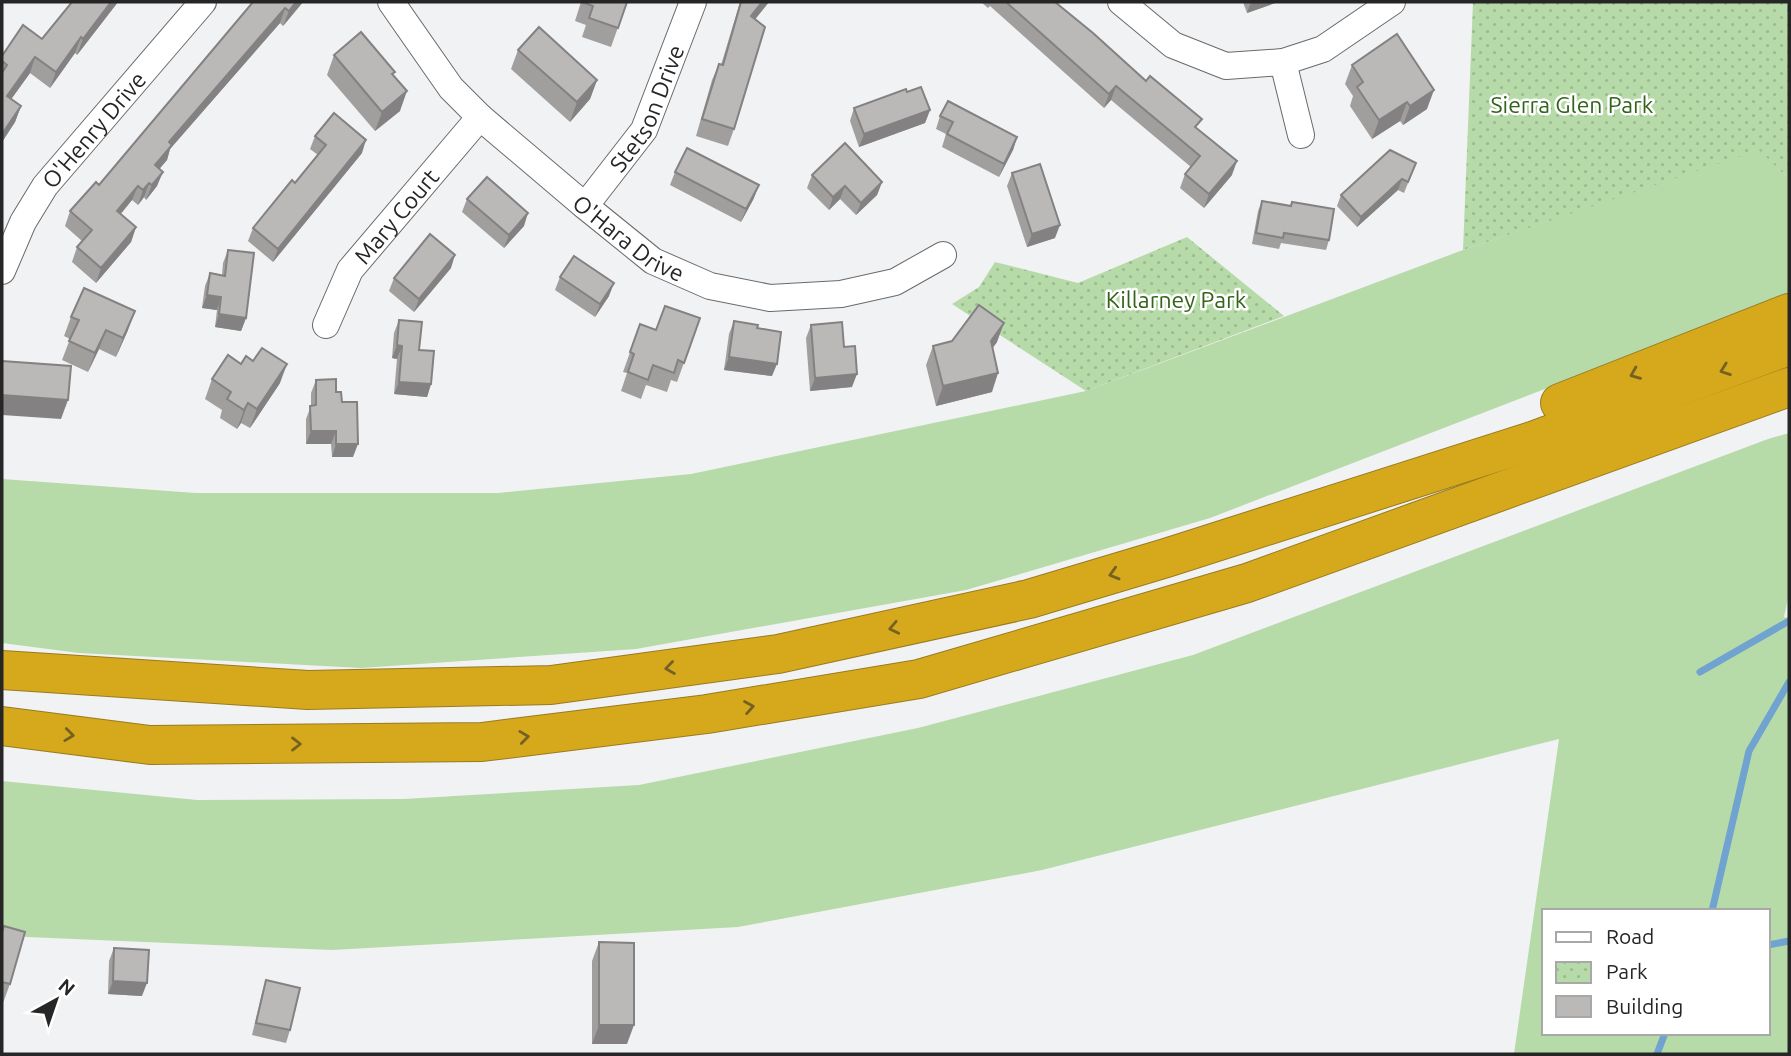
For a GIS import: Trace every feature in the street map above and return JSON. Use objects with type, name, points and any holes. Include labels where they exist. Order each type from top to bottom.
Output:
[{"type":"highway","points":[[1166,558],[1789,313]]},
{"type":"highway","points":[[2,670],[308,690],[551,685],[778,653],[1029,599],[1166,558],[1535,440],[1789,346]]},
{"type":"highway","points":[[2,726],[150,744],[482,743],[706,714],[919,679],[1247,583],[1789,387]]},
{"type":"highway","points":[[1723,411],[1789,403]]},
{"type":"street","name":"O'Henry Drive","points":[[2,271],[23,222],[45,186],[203,2]]},
{"type":"street","name":"O'Hara Drive","points":[[391,2],[451,88],[480,117],[653,261],[710,286],[769,298],[841,294],[895,282],[943,255]]},
{"type":"street","name":"Stetson Drive","points":[[584,206],[644,130],[692,2]]},
{"type":"street","points":[[1121,2],[1173,45],[1226,66],[1283,62],[1323,49],[1392,2]]},
{"type":"street","points":[[1283,62],[1301,135]]},
{"type":"street","name":"Mary Court","points":[[326,326],[350,270],[480,117]]},
{"type":"green space","name":"Sierra Glen Park","points":[[1473,2],[1789,2],[1789,179],[1759,150],[1463,250]]},
{"type":"green space","points":[[1759,149],[1789,179],[1789,295],[1210,518],[966,590],[636,649],[361,668],[79,653],[2,643],[2,479],[196,493],[498,493],[691,474],[1086,391],[1463,250]]},
{"type":"green space","name":"Killarney Park","points":[[1187,237],[1284,316],[1086,391],[952,304],[979,287],[995,262],[1078,283]]},
{"type":"green space","points":[[1789,433],[1789,594],[1784,617],[1789,618],[1789,1054],[1514,1054],[1559,739],[1042,870],[738,927],[332,950],[27,937],[2,933],[2,781],[197,800],[404,799],[639,785],[918,728],[1193,655]]},
{"type":"building","points":[[72,2],[111,2],[56,72],[35,57],[7,96],[21,106],[2,134],[2,73],[7,65],[2,61],[2,56],[23,25],[42,39]]},
{"type":"building","points":[[253,2],[296,2],[289,11],[285,8],[169,142],[172,145],[155,165],[163,172],[152,185],[149,183],[143,190],[138,186],[117,211],[136,227],[101,268],[77,247],[92,230],[70,211],[96,182],[99,185]]},
{"type":"building","points":[[582,2],[627,2],[618,28],[589,18],[593,6]]},
{"type":"building","points":[[741,2],[762,2],[751,16],[765,27],[734,129],[702,119],[719,64],[723,65]]},
{"type":"building","points":[[1006,2],[1055,2],[1146,81],[1150,76],[1202,119],[1195,127],[1237,161],[1209,194],[1185,174],[1200,156],[1116,86],[1109,94]]},
{"type":"building","points":[[539,27],[597,80],[577,102],[518,50]]},
{"type":"building","points":[[361,32],[395,72],[392,74],[407,91],[382,112],[334,55]]},
{"type":"building","points":[[1397,34],[1434,90],[1410,106],[1407,102],[1379,120],[1357,87],[1363,82],[1352,65]]},
{"type":"building","points":[[921,87],[930,110],[864,134],[854,108],[906,89],[907,92]]},
{"type":"building","points":[[948,101],[1017,137],[1004,164],[947,134],[953,122],[940,116]]},
{"type":"building","points":[[334,113],[366,140],[278,249],[253,228],[292,180],[295,183],[326,145],[315,136]]},
{"type":"building","points":[[845,143],[882,182],[861,203],[845,186],[833,197],[812,175]]},
{"type":"building","points":[[687,148],[759,185],[746,209],[675,172]]},
{"type":"building","points":[[1390,150],[1416,163],[1408,182],[1402,179],[1361,217],[1341,195]]},
{"type":"building","points":[[1040,164],[1060,225],[1032,234],[1012,173]]},
{"type":"building","points":[[487,177],[528,213],[509,235],[467,199]]},
{"type":"building","points":[[1262,201],[1291,206],[1292,202],[1334,209],[1329,240],[1284,233],[1283,238],[1256,233]]},
{"type":"building","points":[[430,234],[455,255],[419,299],[394,278]]},
{"type":"building","points":[[228,250],[254,253],[246,318],[219,314],[221,297],[207,295],[210,273],[225,276]]},
{"type":"building","points":[[574,256],[614,283],[600,304],[560,277]]},
{"type":"building","points":[[84,288],[135,311],[123,338],[106,330],[95,353],[69,341],[79,320],[71,317]]},
{"type":"building","points":[[979,305],[1004,323],[991,341],[998,373],[943,386],[933,346],[952,341]]},
{"type":"building","points":[[665,306],[700,318],[684,363],[678,360],[674,373],[653,365],[648,380],[628,372],[634,354],[630,352],[640,324],[656,330]]},
{"type":"building","points":[[399,320],[422,322],[419,350],[434,351],[431,384],[399,382],[402,346],[397,345]]},
{"type":"building","points":[[734,321],[781,332],[777,364],[729,357]]},
{"type":"building","points":[[842,322],[844,347],[855,346],[857,374],[815,378],[811,325]]},
{"type":"building","points":[[262,348],[287,364],[257,409],[248,403],[244,410],[227,399],[231,392],[212,379],[228,355],[241,364],[246,356],[253,361]]},
{"type":"building","points":[[2,361],[71,366],[68,400],[2,395]]},
{"type":"building","points":[[336,379],[336,392],[341,392],[342,402],[357,402],[358,444],[336,444],[336,431],[311,431],[310,406],[316,405],[316,380]]},
{"type":"building","points":[[4,926],[25,932],[10,984],[2,982]]},
{"type":"building","points":[[599,942],[634,943],[634,1025],[599,1025]]},
{"type":"building","points":[[114,948],[149,950],[147,983],[113,981]]},
{"type":"building","points":[[266,980],[300,988],[290,1030],[256,1023]]},
{"type":"waterway","points":[[1700,672],[1789,621]]},
{"type":"waterway","points":[[1712,909],[1749,751],[1789,682]]},
{"type":"waterway","points":[[1770,945],[1789,941]]},
{"type":"waterway","points":[[1657,1054],[1664,1035]]}]
